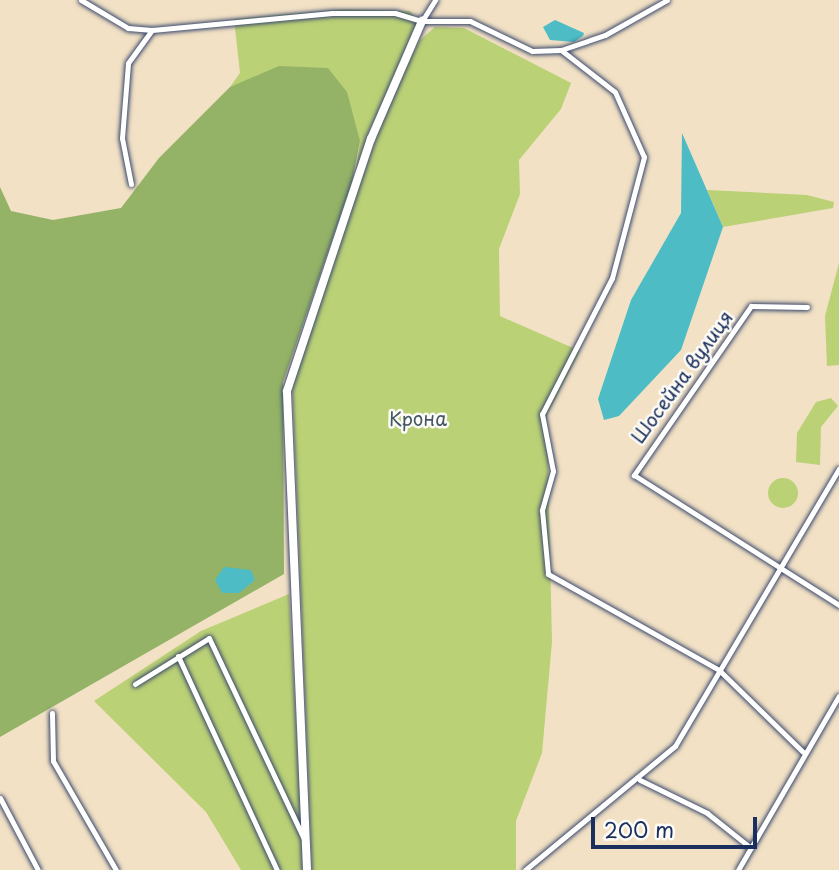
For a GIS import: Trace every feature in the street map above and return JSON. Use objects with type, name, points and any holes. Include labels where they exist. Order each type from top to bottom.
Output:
[{"type":"street","points":[[81,0],[128,28],[152,30],[332,13],[396,13],[422,22],[470,21],[532,51],[561,50],[605,35],[667,0]]},
{"type":"street","points":[[307,870],[287,391],[371,139],[422,22],[435,0]]},
{"type":"street","points":[[131,184],[122,138],[128,63],[152,30]]},
{"type":"street","points":[[561,50],[615,92],[644,157],[621,253],[578,347],[542,414],[554,471],[542,510],[548,574],[719,670],[803,752]]},
{"type":"street","name":"Шосейна вулиця","points":[[807,307],[751,306],[634,475],[839,605]]},
{"type":"street","points":[[524,870],[640,780],[675,746],[780,567],[836,482],[839,469]]},
{"type":"street","points":[[135,684],[209,638],[305,841]]},
{"type":"street","points":[[178,656],[277,870]]},
{"type":"street","points":[[738,870],[803,752],[839,696]]},
{"type":"street","points":[[52,713],[53,761],[116,870]]},
{"type":"street","points":[[640,780],[707,813],[751,848]]},
{"type":"street","points":[[0,798],[38,870]]},
{"type":"green space","points":[[344,9],[410,11],[419,23],[369,131],[354,185],[360,141],[230,87],[240,73],[234,19]]},
{"type":"green space","name":"Крона","points":[[435,27],[464,28],[571,83],[561,109],[519,160],[520,194],[499,249],[500,316],[580,351],[547,415],[552,642],[542,753],[516,821],[516,870],[312,870],[292,376],[386,111],[419,41]]},
{"type":"green space","points":[[279,66],[328,68],[347,92],[360,141],[352,182],[283,382],[284,574],[0,737],[0,187],[11,211],[53,220],[121,208],[159,158],[230,87]]},
{"type":"green space","points":[[707,190],[807,195],[834,202],[833,208],[723,227]]},
{"type":"green space","points":[[839,263],[839,365],[827,366],[825,316]]},
{"type":"green space","points":[[831,398],[838,406],[821,427],[820,465],[796,462],[797,433],[816,402]]},
{"type":"green space","points":[[783,478],[793,483],[798,493],[793,503],[783,508],[773,503],[768,493],[773,483]]},
{"type":"green space","points":[[289,594],[304,870],[241,870],[206,812],[94,701],[201,631]]},
{"type":"water","points":[[555,20],[584,33],[583,36],[574,42],[550,40],[543,27]]},
{"type":"water","points":[[682,133],[723,227],[681,350],[619,416],[604,420],[598,399],[631,300],[681,213]]},
{"type":"water","points":[[224,567],[251,570],[255,580],[239,593],[222,593],[215,580]]}]
